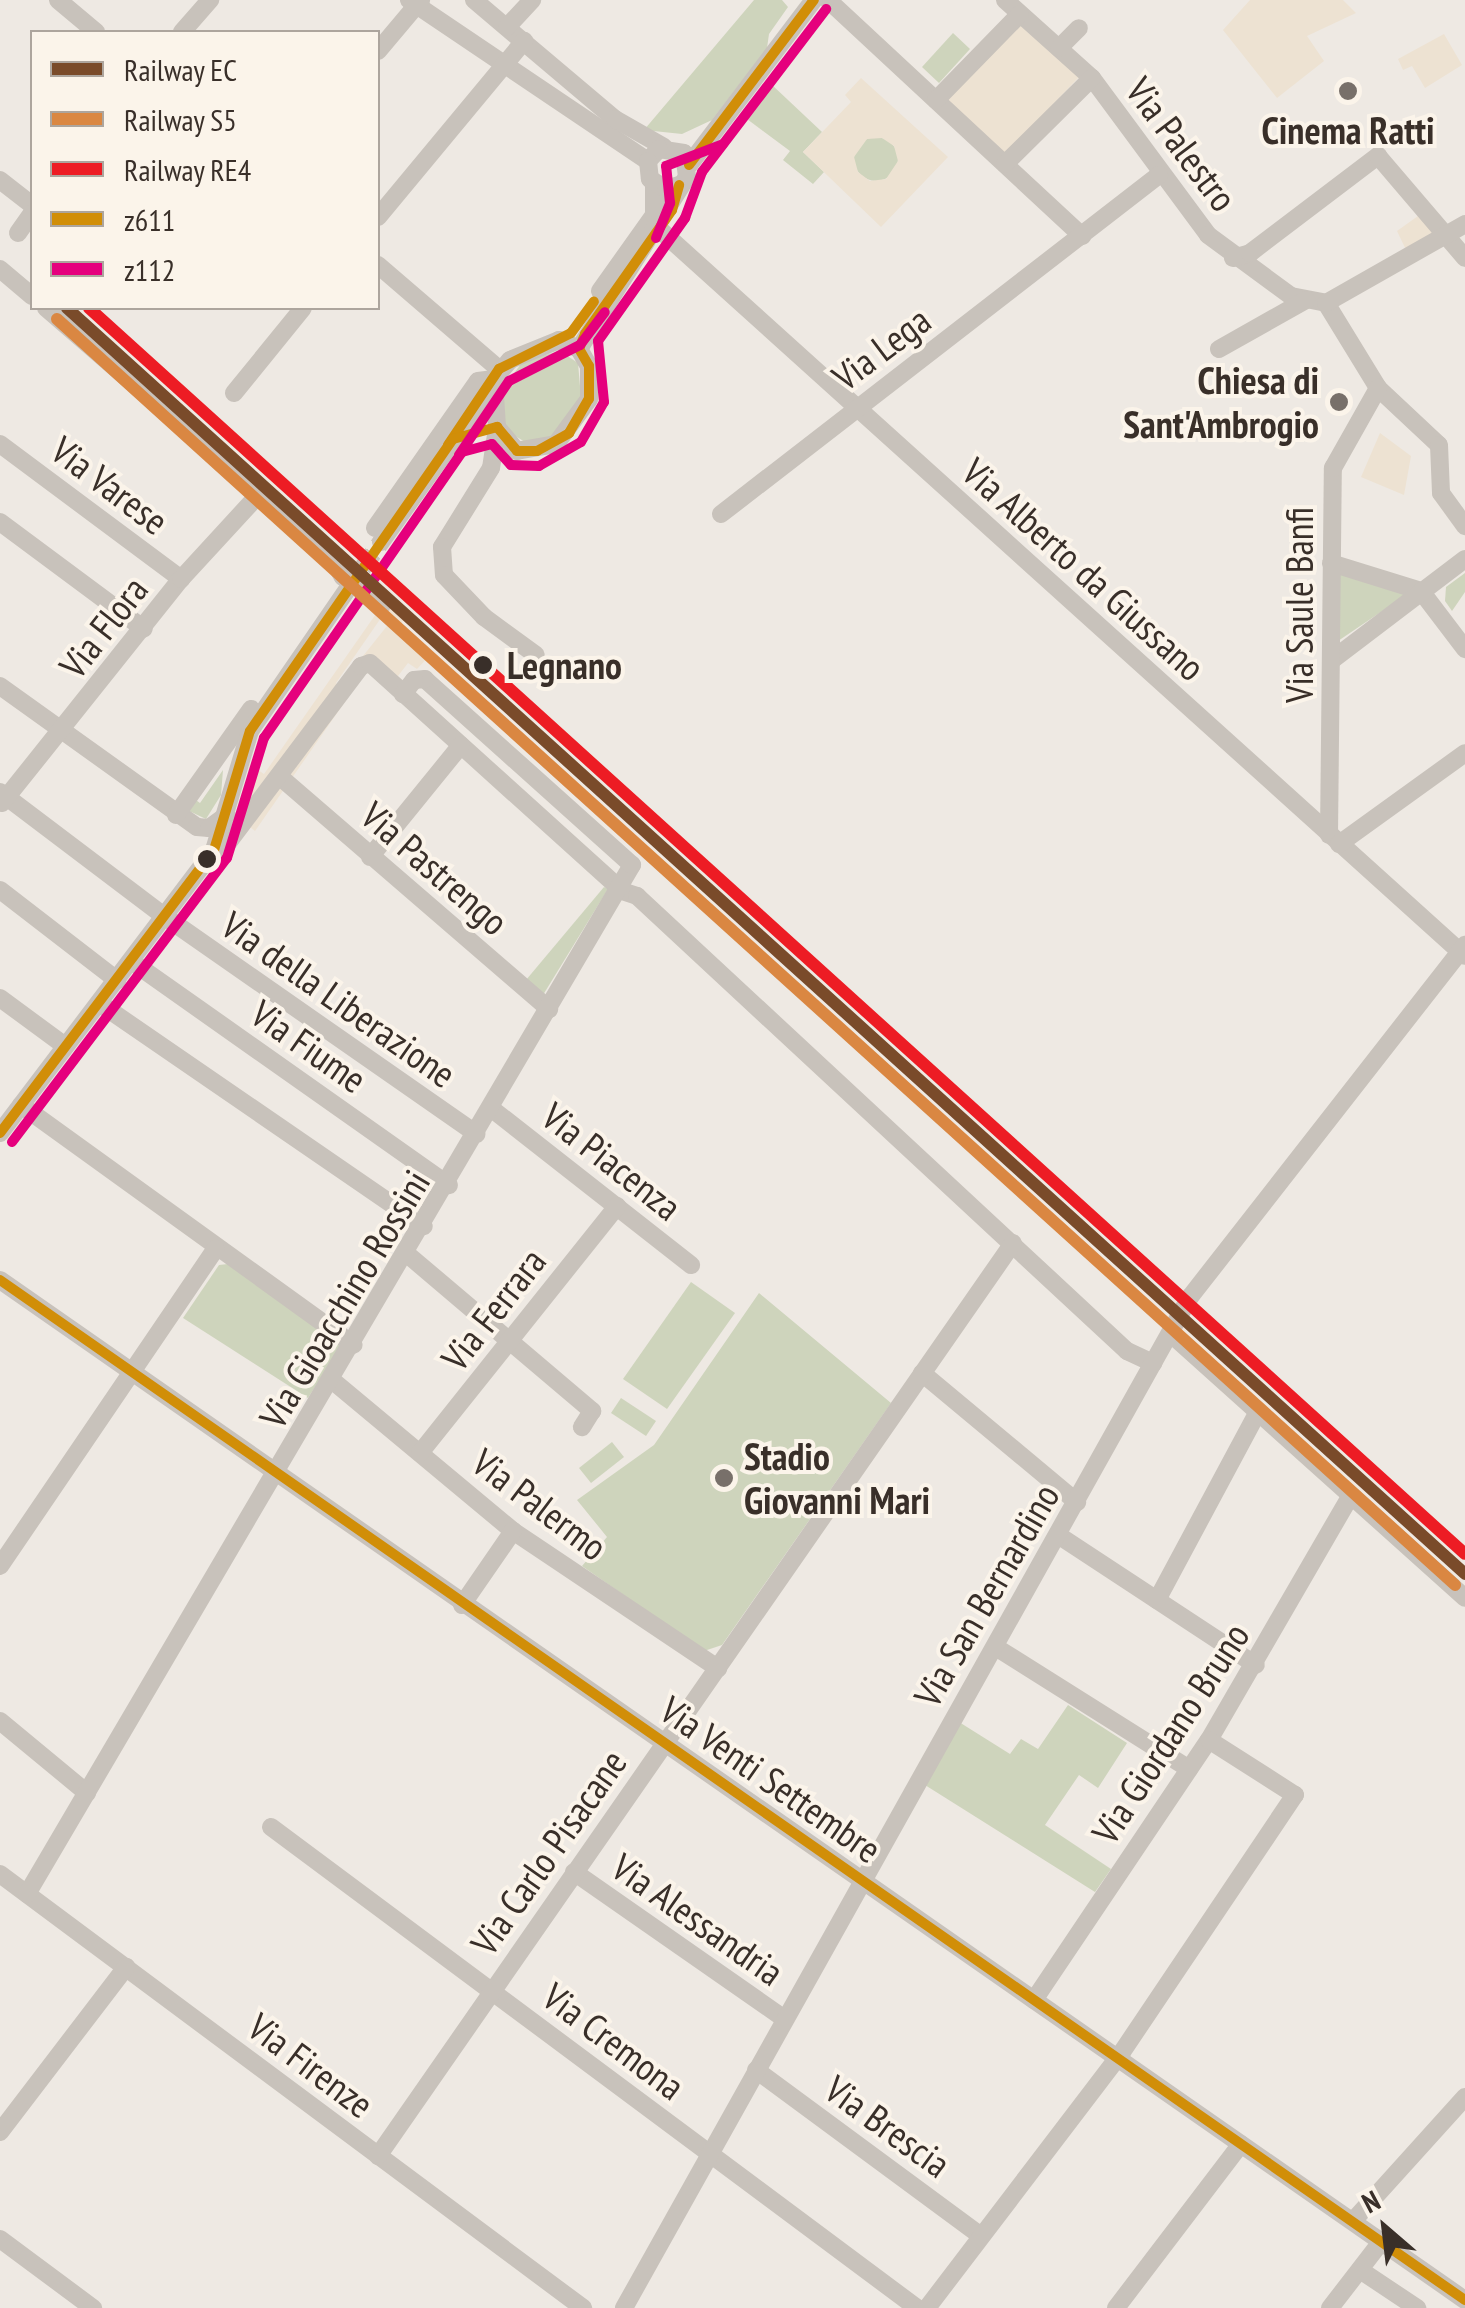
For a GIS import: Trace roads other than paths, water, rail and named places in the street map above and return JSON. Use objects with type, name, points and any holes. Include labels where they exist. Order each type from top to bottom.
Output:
[{"type":"street","points":[[58,0],[94,30]]},
{"type":"street","points":[[184,30],[210,0]]},
{"type":"street","points":[[474,0],[614,119],[677,154]]},
{"type":"street","points":[[508,27],[532,0]]},
{"type":"street","points":[[648,161],[677,154],[716,132],[814,0]]},
{"type":"street","points":[[828,0],[1082,236]]},
{"type":"street","name":"Via Palestro","points":[[1005,0],[1092,78],[1190,218],[1234,258],[1306,300],[1326,303]]},
{"type":"street","points":[[380,48],[415,2],[648,161],[654,184],[654,215],[571,333],[495,378],[478,381],[378,535],[495,378]]},
{"type":"street","points":[[936,100],[1020,14]]},
{"type":"street","points":[[1059,48],[1078,28]]},
{"type":"street","points":[[380,215],[524,41]]},
{"type":"street","points":[[1005,164],[1092,78]]},
{"type":"street","points":[[579,349],[659,229],[679,186],[677,154]]},
{"type":"street","points":[[1234,258],[1250,253],[1378,156],[1465,258]]},
{"type":"street","name":"Via Lega","points":[[721,514],[1160,176]]},
{"type":"street","points":[[0,180],[30,203]]},
{"type":"street","points":[[654,184],[679,186]]},
{"type":"street","points":[[18,233],[30,216]]},
{"type":"street","points":[[1465,224],[1326,303],[1378,388],[1438,445],[1441,494],[1465,526]]},
{"type":"street","name":"Via Alberto da Giussano","points":[[659,229],[1334,840],[1463,951]]},
{"type":"street","points":[[380,267],[495,378],[497,427],[491,468],[444,543],[442,561],[448,580],[484,617],[536,655],[490,610],[448,580]]},
{"type":"street","points":[[0,270],[30,294]]},
{"type":"street","points":[[1219,349],[1306,300]]},
{"type":"street","points":[[48,310],[330,554],[345,584],[382,605]]},
{"type":"street","points":[[234,393],[302,310]]},
{"type":"street","points":[[491,468],[517,451],[537,452],[569,433],[589,399],[589,366],[579,349],[559,340]]},
{"type":"street","name":"Via Saule Banfi","points":[[1334,840],[1333,468],[1378,388]]},
{"type":"street","points":[[497,427],[517,451]]},
{"type":"street","points":[[453,438],[497,427]]},
{"type":"street","name":"Via Varese","points":[[0,444],[181,579]]},
{"type":"street","name":"Via Flora","points":[[2,798],[63,731],[181,579],[261,492]]},
{"type":"street","points":[[0,522],[144,629]]},
{"type":"street","points":[[1332,660],[1465,559]]},
{"type":"street","points":[[1331,563],[1420,591],[1465,649]]},
{"type":"street","points":[[176,815],[345,584]]},
{"type":"street","points":[[0,1133],[214,850],[228,814],[250,730],[345,584]]},
{"type":"street","points":[[214,850],[224,848],[365,663],[622,891],[637,896],[1127,1352],[1153,1363]]},
{"type":"street","points":[[403,694],[414,680],[424,679],[526,768],[632,865],[622,891]]},
{"type":"street","points":[[0,686],[176,815],[205,830],[228,814]]},
{"type":"street","points":[[370,856],[461,746]]},
{"type":"street","points":[[1334,840],[1465,753]]},
{"type":"street","points":[[498,780],[509,770],[526,768]]},
{"type":"street","name":"Via Pastrengo","points":[[280,776],[549,1009]]},
{"type":"street","name":"Via della Liberazione","points":[[2,798],[478,1134]]},
{"type":"street","points":[[0,890],[117,980]]},
{"type":"street","name":"Via Gioacchino Rossini","points":[[27,1894],[622,891]]},
{"type":"street","name":"Via San Bernardino","points":[[624,2308],[861,1881],[1060,1537],[1153,1363],[1214,1262],[1463,951]]},
{"type":"street","name":"Via Fiume","points":[[132,960],[449,1185]]},
{"type":"street","points":[[0,998],[65,1046]]},
{"type":"street","points":[[99,1003],[424,1226]]},
{"type":"street","points":[[21,1105],[354,1345]]},
{"type":"street","name":"Via Piacenza","points":[[492,1109],[690,1265]]},
{"type":"street","name":"Via Ferrara","points":[[420,1453],[617,1206]]},
{"type":"street","name":"Via Carlo Pisacane","points":[[378,2156],[1013,1244]]},
{"type":"street","points":[[0,1566],[133,1377],[216,1248]]},
{"type":"street","points":[[408,1254],[511,1340],[587,1419]]},
{"type":"street","points":[[0,1306],[6,1285]]},
{"type":"street","name":"Via Venti Settembre","points":[[6,1285],[1465,2300]]},
{"type":"street","points":[[1170,1334],[1465,1598]]},
{"type":"street","points":[[922,1373],[1078,1502]]},
{"type":"street","name":"Via Palermo","points":[[333,1381],[513,1531],[718,1668]]},
{"type":"street","points":[[1158,1600],[1258,1412]]},
{"type":"street","name":"Via Giordano Bruno","points":[[1034,2000],[1209,1740],[1351,1496]]},
{"type":"street","points":[[462,1605],[513,1531]]},
{"type":"street","points":[[1060,1537],[1256,1665]]},
{"type":"street","points":[[996,1648],[1189,1769]]},
{"type":"street","points":[[0,1721],[87,1793]]},
{"type":"street","points":[[926,2308],[1117,2059],[1295,1795],[1209,1740]]},
{"type":"street","name":"Via Cremona","points":[[271,1827],[917,2308]]},
{"type":"street","name":"Via Alessandria","points":[[574,1872],[785,2018]]},
{"type":"street","name":"Via Firenze","points":[[0,1874],[582,2308]]},
{"type":"street","points":[[0,2132],[126,1967]]},
{"type":"street","name":"Via Brescia","points":[[756,2070],[980,2235]]},
{"type":"street","points":[[1354,2221],[1465,2097]]},
{"type":"street","points":[[1116,2308],[1241,2144]]},
{"type":"street","points":[[0,2239],[93,2308]]},
{"type":"street","points":[[1330,2308],[1381,2242]]},
{"type":"street","points":[[1360,2270],[1417,2308]]},
{"type":"tunnel","points":[[347,590],[381,542]]},
{"type":"rail line","name":"EC","points":[[69,310],[1465,1574]]},
{"type":"rail line","name":"RE4","points":[[91,310],[1465,1554]]},
{"type":"rail line","name":"S5","points":[[57,319],[1455,1585]]},
{"type":"place","name":"Cinema Ratti","points":[[1348,91]]},
{"type":"place","name":"Chiesa di Sant'Ambrogio","points":[[1339,402]]},
{"type":"place","name":"Legnano","points":[[483,665]]},
{"type":"place","name":"Stadio Giovanni Mari","points":[[724,1478]]}]
